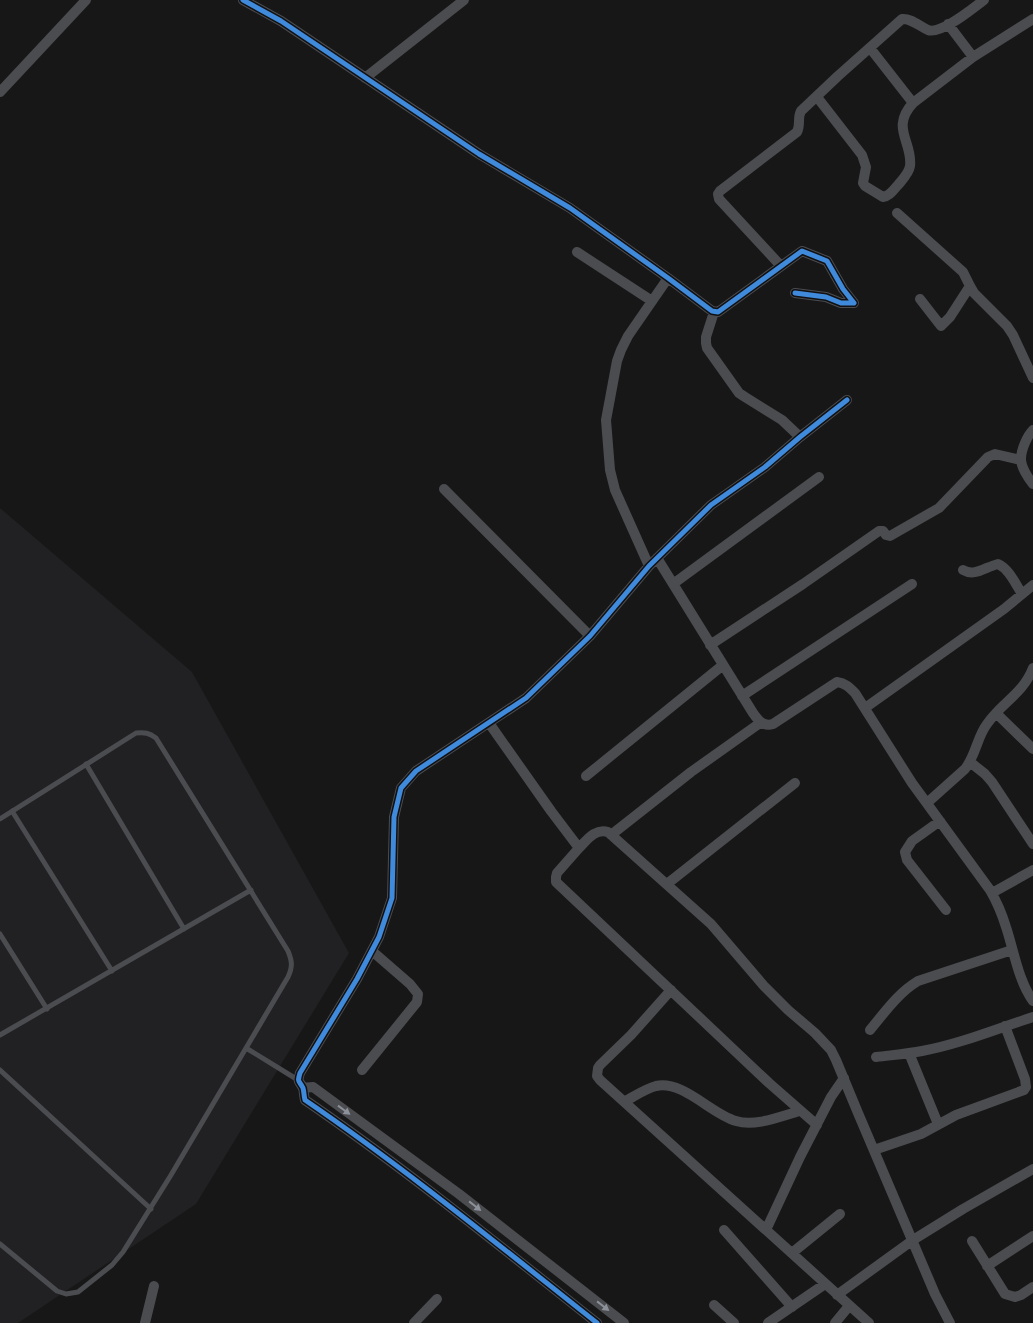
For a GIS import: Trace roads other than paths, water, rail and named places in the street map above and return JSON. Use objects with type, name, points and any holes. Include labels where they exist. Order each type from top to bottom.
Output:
[{"type":"street","points":[[0,92],[86,0]]},
{"type":"street","points":[[243,0],[281,21],[479,154],[570,208],[714,312],[718,312],[802,251],[826,261],[854,303],[795,293]]},
{"type":"street","points":[[365,78],[464,0]]},
{"type":"street","points":[[781,266],[719,199],[718,194],[720,191],[797,132],[800,125],[799,114],[902,19],[904,18],[933,31],[962,16],[984,0]]},
{"type":"street","points":[[817,97],[862,155],[866,168],[863,183],[865,186],[886,197],[906,175],[910,167],[910,158],[902,128],[908,109],[973,56],[1033,19]]},
{"type":"street","points":[[948,24],[973,56]]},
{"type":"street","points":[[870,48],[913,103]]},
{"type":"street","points":[[897,213],[963,272],[970,286],[1010,331],[1033,378]]},
{"type":"street","points":[[578,252],[652,301]]},
{"type":"street","points":[[649,566],[615,490],[610,470],[606,420],[617,361],[621,350],[628,336],[668,278]]},
{"type":"street","points":[[920,298],[941,326],[950,317],[970,286]]},
{"type":"street","points":[[714,312],[706,337],[707,348],[739,393],[782,420],[800,437]]},
{"type":"street","points":[[597,1323],[450,1207],[342,1125],[305,1100],[300,1084],[300,1073],[357,979],[379,937],[392,898],[394,817],[402,788],[416,771],[526,698],[590,636],[649,566],[711,505],[765,467],[847,400]]},
{"type":"street","points":[[1033,430],[1025,442],[1021,460],[1027,476],[1033,484]]},
{"type":"street","points":[[710,645],[879,531],[883,530],[886,536],[890,536],[931,513],[948,499],[988,457],[995,454],[1021,460]]},
{"type":"street","points":[[673,584],[818,477]]},
{"type":"street","points":[[444,489],[590,636]]},
{"type":"street","points":[[657,558],[760,723],[768,726],[772,724],[837,682],[842,682],[855,693],[912,783],[992,893],[998,904],[1027,993],[1033,1001]]},
{"type":"street","points":[[963,570],[975,573],[998,564],[1007,572],[1022,594]]},
{"type":"street","points":[[742,696],[912,584]]},
{"type":"street","points":[[865,708],[1004,609],[1033,585]]},
{"type":"street","points":[[586,776],[723,665]]},
{"type":"street","points":[[927,803],[960,774],[970,762],[982,731],[1032,674]]},
{"type":"street","points":[[996,713],[1033,749]]},
{"type":"street","points":[[489,723],[579,848]]},
{"type":"street","points":[[611,835],[691,772],[760,723]]},
{"type":"street","points":[[970,762],[992,782],[1033,844]]},
{"type":"street","points":[[667,884],[795,783]]},
{"type":"street","points":[[940,822],[912,841],[905,852],[907,860],[946,910]]},
{"type":"street","points":[[816,1125],[556,882],[557,873],[594,834],[600,831],[608,832],[667,884],[711,924],[777,999],[824,1042],[836,1060],[935,1294],[950,1323]]},
{"type":"street","points":[[992,893],[1033,870]]},
{"type":"street","points":[[870,1030],[898,996],[918,981],[1012,950]]},
{"type":"street","points":[[362,1070],[417,1002],[418,994],[410,984],[372,951]]},
{"type":"street","points":[[671,990],[631,1035],[598,1068],[597,1076],[869,1323]]},
{"type":"street","points":[[876,1057],[929,1050],[1033,1017]]},
{"type":"street","points":[[874,1150],[921,1134],[971,1109],[1024,1090],[1026,1079],[1005,1026]]},
{"type":"street","points":[[909,1053],[938,1124]]},
{"type":"street","points":[[766,1230],[816,1125],[830,1098],[844,1078]]},
{"type":"street","points":[[300,1084],[312,1087],[436,1177],[624,1323]]},
{"type":"street","points":[[625,1101],[648,1089],[666,1086],[679,1089],[737,1121],[760,1121],[800,1111]]},
{"type":"street","points":[[838,1295],[913,1240],[962,1209],[1033,1169]]},
{"type":"street","points":[[792,1253],[840,1214]]},
{"type":"street","points":[[724,1230],[792,1307]]},
{"type":"street","points":[[987,1266],[1033,1236]]},
{"type":"street","points":[[972,1241],[1005,1294],[1015,1297],[1033,1287]]},
{"type":"street","points":[[768,1323],[825,1284]]},
{"type":"street","points":[[145,1323],[154,1286]]},
{"type":"street","points":[[414,1323],[437,1299]]},
{"type":"street","points":[[714,1305],[734,1323]]},
{"type":"street","points":[[835,1323],[849,1306]]},
{"type":"lane","points":[[0,819],[136,733],[149,733],[156,738],[252,890],[292,961],[292,968],[288,977],[151,1209],[123,1252],[112,1265],[78,1292],[66,1294],[57,1291],[0,1244]]},
{"type":"lane","points":[[86,764],[184,929]]},
{"type":"lane","points":[[12,811],[112,971]]},
{"type":"lane","points":[[0,1035],[252,890]]},
{"type":"lane","points":[[0,934],[47,1009]]},
{"type":"lane","points":[[246,1048],[300,1084]]},
{"type":"lane","points":[[0,1070],[151,1209]]}]
